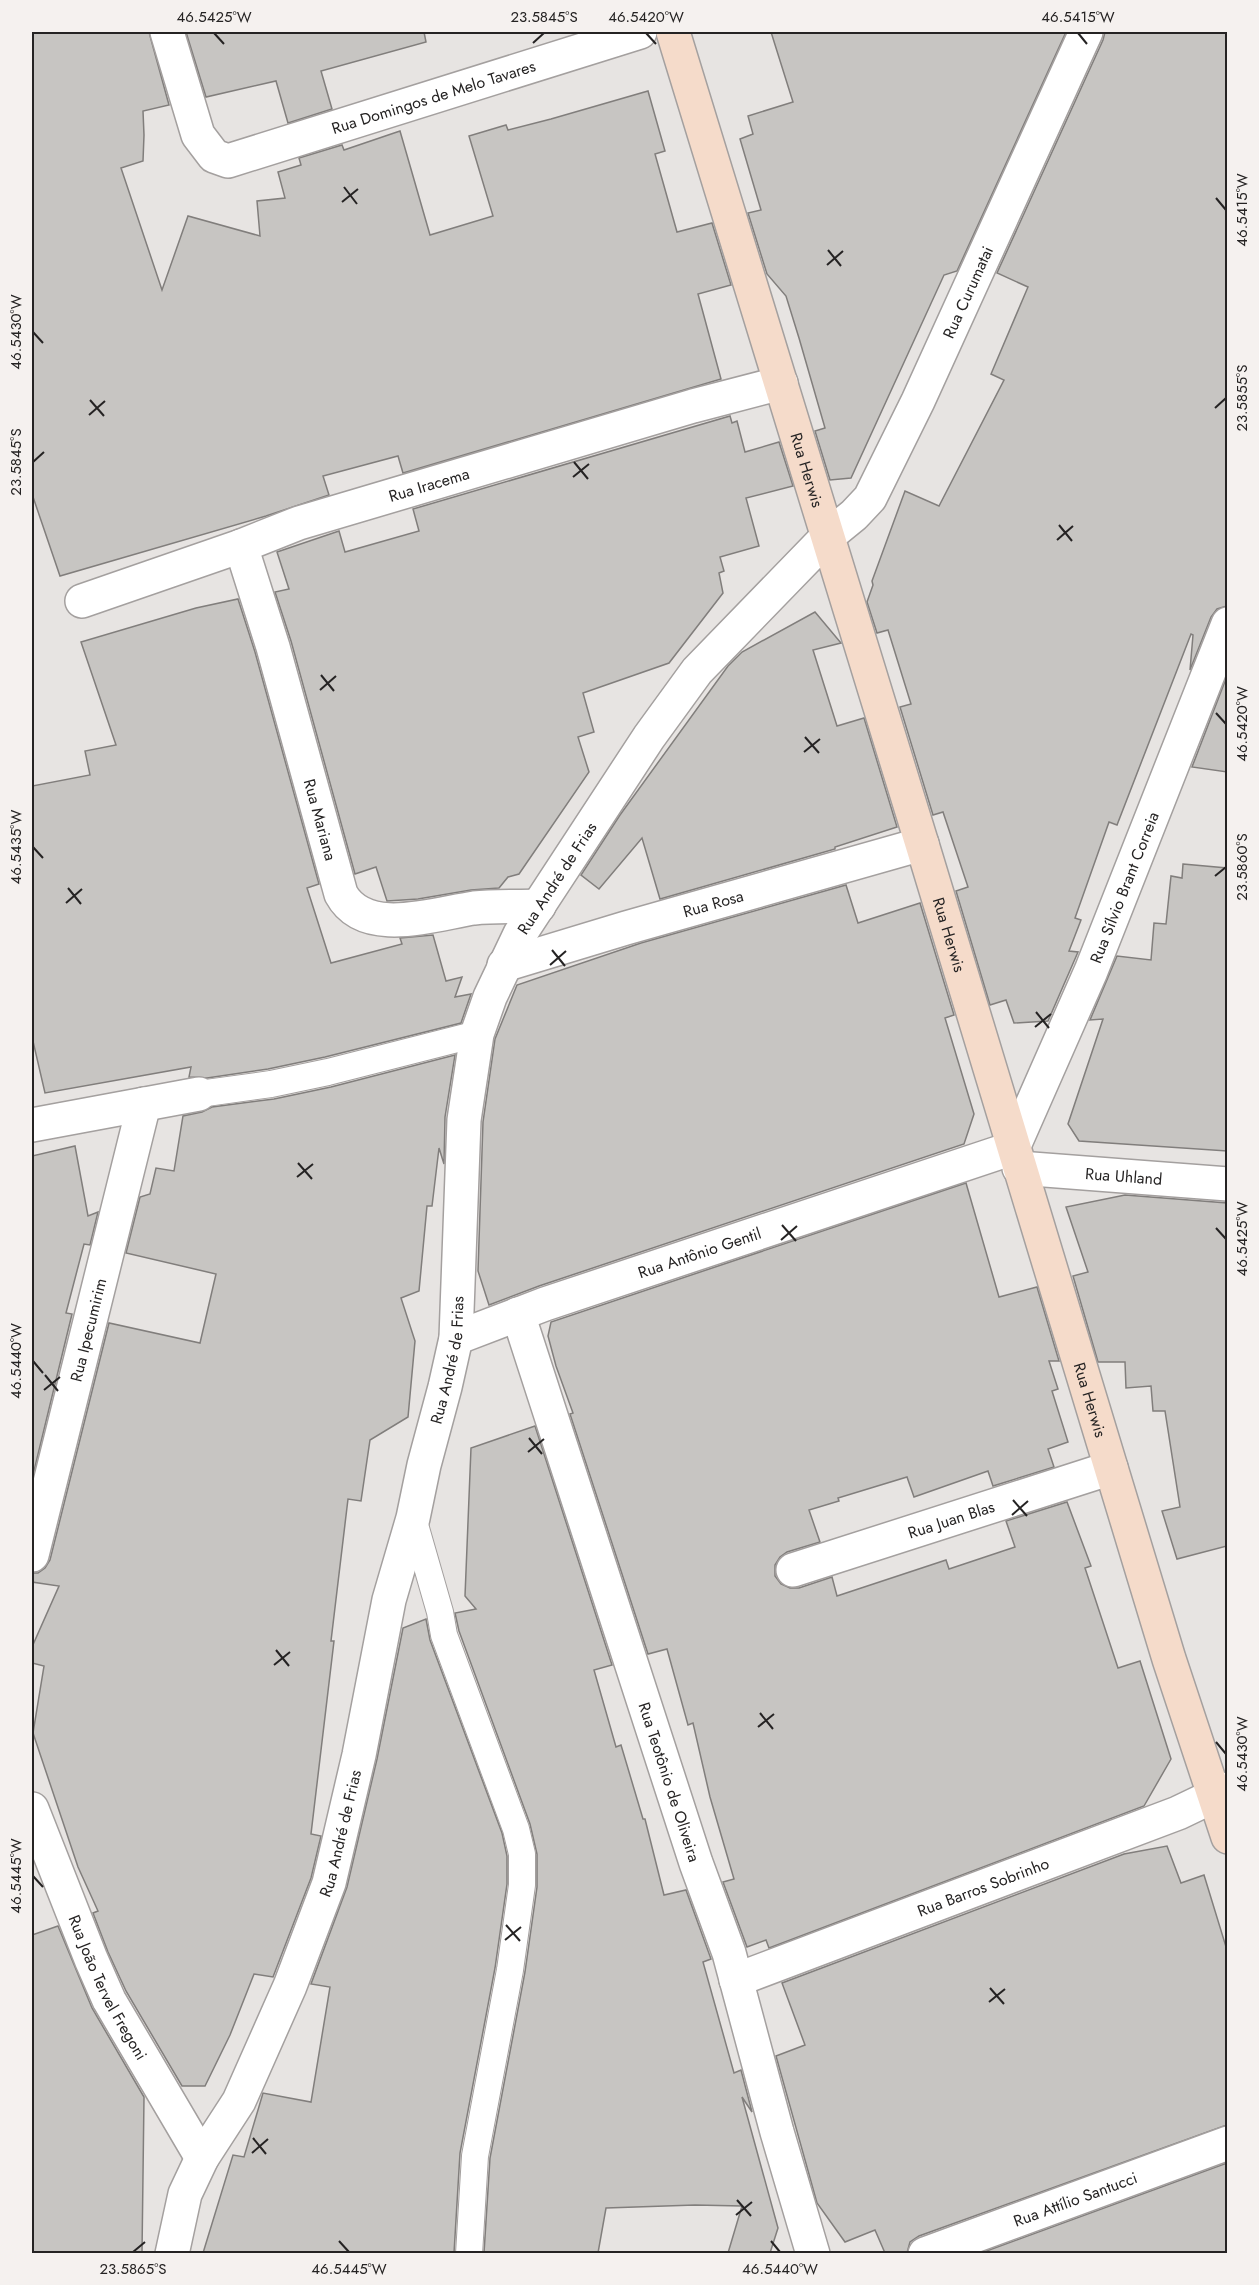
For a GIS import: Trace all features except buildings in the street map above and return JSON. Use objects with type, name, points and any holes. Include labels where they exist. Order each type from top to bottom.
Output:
[{"type":"main road","name":"Rua Herwis","points":[[673,32],[782,383],[1169,1659],[1221,1792],[1227,1837]]},
{"type":"street","name":"Rua Domingos de Melo Tavares","points":[[167,32],[198,135],[214,156],[228,161],[640,32]]},
{"type":"street","name":"Rua Curumatai","points":[[827,537],[854,515],[870,498],[918,400],[1086,32]]},
{"type":"street","name":"Rua Iracema","points":[[82,601],[241,546],[299,523],[693,406],[782,383]]},
{"type":"street","name":"Rua André de Frias","points":[[172,2253],[185,2194],[202,2158],[239,2101],[290,1986],[329,1883],[359,1755],[389,1600],[412,1518],[456,1338],[464,1120],[477,1035],[504,965],[520,934],[649,737],[697,671],[827,537]]},
{"type":"street","name":"Rua Mariana","points":[[241,546],[273,647],[341,894],[346,904],[357,912],[372,918],[390,921],[477,908],[539,906]]},
{"type":"street","name":"Rua Sílvio Brant Correia","points":[[1016,1157],[1227,624]]},
{"type":"street","name":"Rua Rosa","points":[[504,965],[922,844]]},
{"type":"street","points":[[32,1125],[200,1094]]},
{"type":"street","name":"Rua Ipecumirim","points":[[32,1555],[144,1104]]},
{"type":"street","name":"Rua Uhland","points":[[1016,1157],[1227,1184]]},
{"type":"street","name":"Rua Antônio Gentil","points":[[456,1338],[519,1314],[1016,1157]]},
{"type":"street","name":"Rua Teotônio de Oliveira","points":[[519,1314],[696,1863],[729,1953],[813,2253]]},
{"type":"street","name":"Rua Juan Blas","points":[[793,1570],[1111,1468]]},
{"type":"street","name":"Rua Barros Sobrinho","points":[[736,1980],[1178,1813],[1221,1792]]},
{"type":"street","name":"Rua João Tervel Fregoni","points":[[32,1809],[109,2000],[202,2158]]},
{"type":"street","name":"Rua Attílio Santucci","points":[[925,2253],[1227,2143]]},
{"type":"lane","points":[[200,1094],[293,1080],[477,1035]]},
{"type":"lane","points":[[412,1518],[440,1612],[444,1635],[516,1829],[522,1854],[522,1885],[510,1970],[475,2156],[469,2253]]}]
